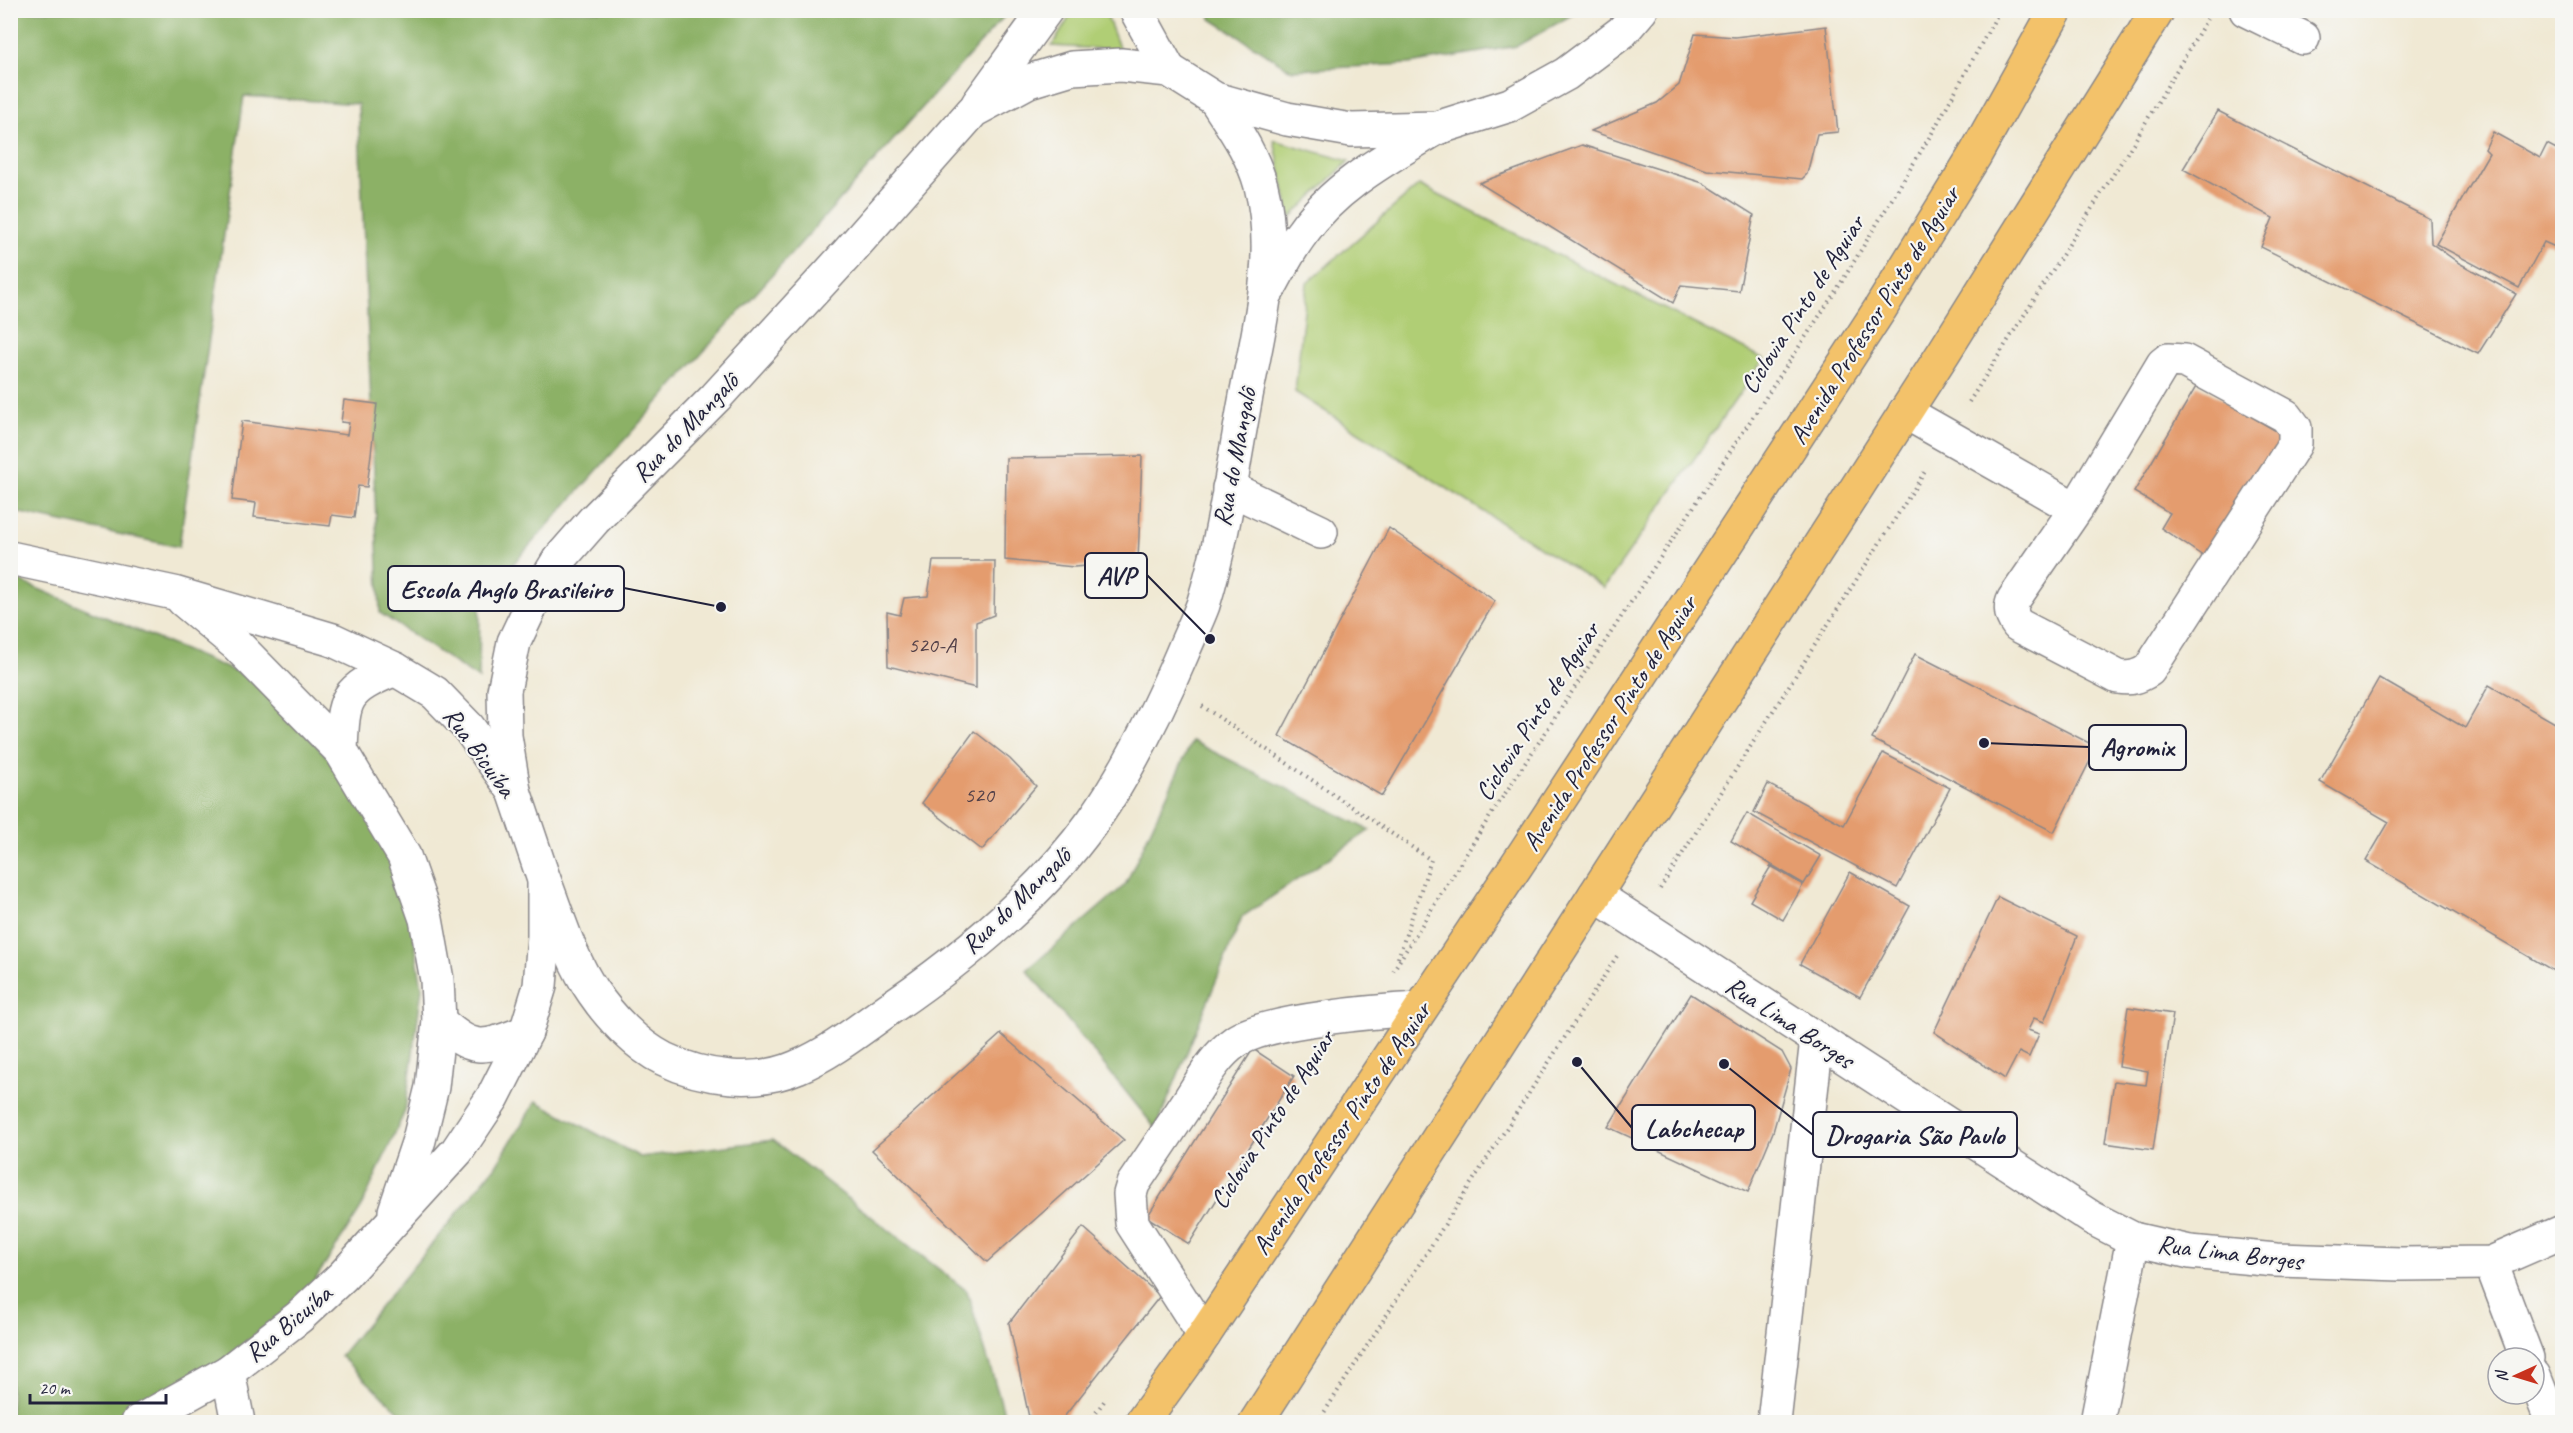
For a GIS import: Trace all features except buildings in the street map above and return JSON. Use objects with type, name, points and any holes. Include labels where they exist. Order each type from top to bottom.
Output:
[{"type":"main road","name":"Avenida Professor Pinto de Aguiar","points":[[1142,1422],[1204,1335],[1526,851],[1880,309],[1975,156],[2056,10]]},
{"type":"main road","points":[[1257,1422],[1905,412],[2158,10]]},
{"type":"street","name":"Rua do Mangalô","points":[[514,791],[505,736],[504,691],[514,642],[532,604],[558,561],[594,520],[716,397],[973,111],[1046,10]]},
{"type":"street","name":"Rua do Mangalô","points":[[1137,10],[1169,70]]},
{"type":"street","name":"Rua do Mangalô","points":[[1266,294],[1302,232],[1335,196],[1377,164],[1437,128],[1510,105],[1566,74],[1622,32],[1641,10]]},
{"type":"street","points":[[2247,10],[2303,38]]},
{"type":"street","name":"Rua do Mangalô","points":[[973,111],[1029,81],[1072,68],[1121,65],[1169,70],[1215,99],[1287,118],[1351,130],[1437,128]]},
{"type":"street","name":"Rua do Mangalô","points":[[544,880],[569,944],[591,990],[625,1030],[663,1059],[712,1075],[755,1077],[796,1068],[847,1038],[905,998],[977,943],[1045,879],[1093,820],[1136,747],[1169,684],[1203,606],[1223,520],[1266,294],[1268,230],[1261,186],[1246,147],[1215,99]]},
{"type":"street","points":[[2168,360],[2184,361],[2286,416],[2295,428],[2295,444],[2149,670],[2140,676],[2131,679],[2118,677],[2018,625],[2012,618],[2011,606],[2014,599],[2076,509],[2163,364],[2168,360]]},
{"type":"street","points":[[1905,412],[2076,509]]},
{"type":"street","points":[[1228,488],[1321,532]]},
{"type":"street","name":"Rua Bicuíba","points":[[10,558],[174,593],[333,640],[395,669],[435,693],[468,727],[514,791],[544,880],[544,936],[540,986],[526,1032],[493,1097],[457,1151],[343,1276],[299,1317],[228,1372],[138,1422]]},
{"type":"street","name":"Rua Bicuíba","points":[[174,593],[246,654],[340,751],[404,856],[426,919],[437,980],[439,1021],[432,1087],[422,1129],[392,1222]]},
{"type":"street","points":[[340,751],[342,717],[350,696],[364,682],[395,669]]},
{"type":"street","name":"Rua Lima Borges","points":[[1595,895],[2092,1218],[2133,1239],[2190,1252],[2276,1260],[2401,1264],[2491,1263],[2562,1232]]},
{"type":"street","points":[[1204,1335],[1132,1223],[1130,1194],[1134,1184],[1215,1062],[1236,1041],[1257,1032],[1366,1012],[1420,1009]]},
{"type":"street","points":[[439,1021],[460,1040],[478,1045],[499,1042],[526,1032]]},
{"type":"street","points":[[1774,1422],[1817,1039]]},
{"type":"street","points":[[2097,1422],[2133,1239]]},
{"type":"street","points":[[2491,1263],[2522,1346]]},
{"type":"street","points":[[228,1372],[238,1422]]},
{"type":"street","points":[[2546,1406],[2552,1422]]},
{"type":"path","name":"Ciclovia Pinto de Aguiar","points":[[1366,1012],[1485,824],[1841,284],[1932,133],[2000,10]]},
{"type":"path","points":[[1318,1422],[2134,142],[2211,10]]},
{"type":"path","points":[[1169,684],[1431,860],[1395,968]]},
{"type":"path","points":[[1089,1422],[1111,1392]]},
{"type":"green space","points":[[1209,10],[1579,11],[1517,46],[1409,64],[1291,70],[1211,19]]},
{"type":"green space","points":[[11,11],[1009,11],[480,601],[479,679],[380,613],[358,104],[244,96],[179,547],[11,511]]},
{"type":"green space","points":[[1073,11],[1105,11],[1120,50],[1052,46]]},
{"type":"green space","points":[[1274,140],[1349,161],[1290,218]]},
{"type":"green space","points":[[1419,185],[1764,359],[1604,588],[1295,392],[1307,283]]},
{"type":"green space","points":[[10,577],[253,679],[344,774],[404,875],[422,988],[405,1111],[360,1210],[258,1368],[136,1422],[11,1422]]},
{"type":"green space","points":[[1192,741],[1370,830],[1242,917],[1156,1129],[1027,970],[1125,885]]},
{"type":"green space","points":[[536,1101],[640,1157],[773,1140],[967,1291],[1007,1422],[410,1422],[340,1356],[495,1167]]},
{"type":"place","name":"Escola Anglo Brasileiro","points":[[721,607]]},
{"type":"place","name":"AVP","points":[[1210,639]]},
{"type":"place","name":"Agromix","points":[[1984,743]]},
{"type":"place","name":"Labchecap","points":[[1577,1062]]},
{"type":"place","name":"Drogaria São Paulo","points":[[1724,1064]]}]
